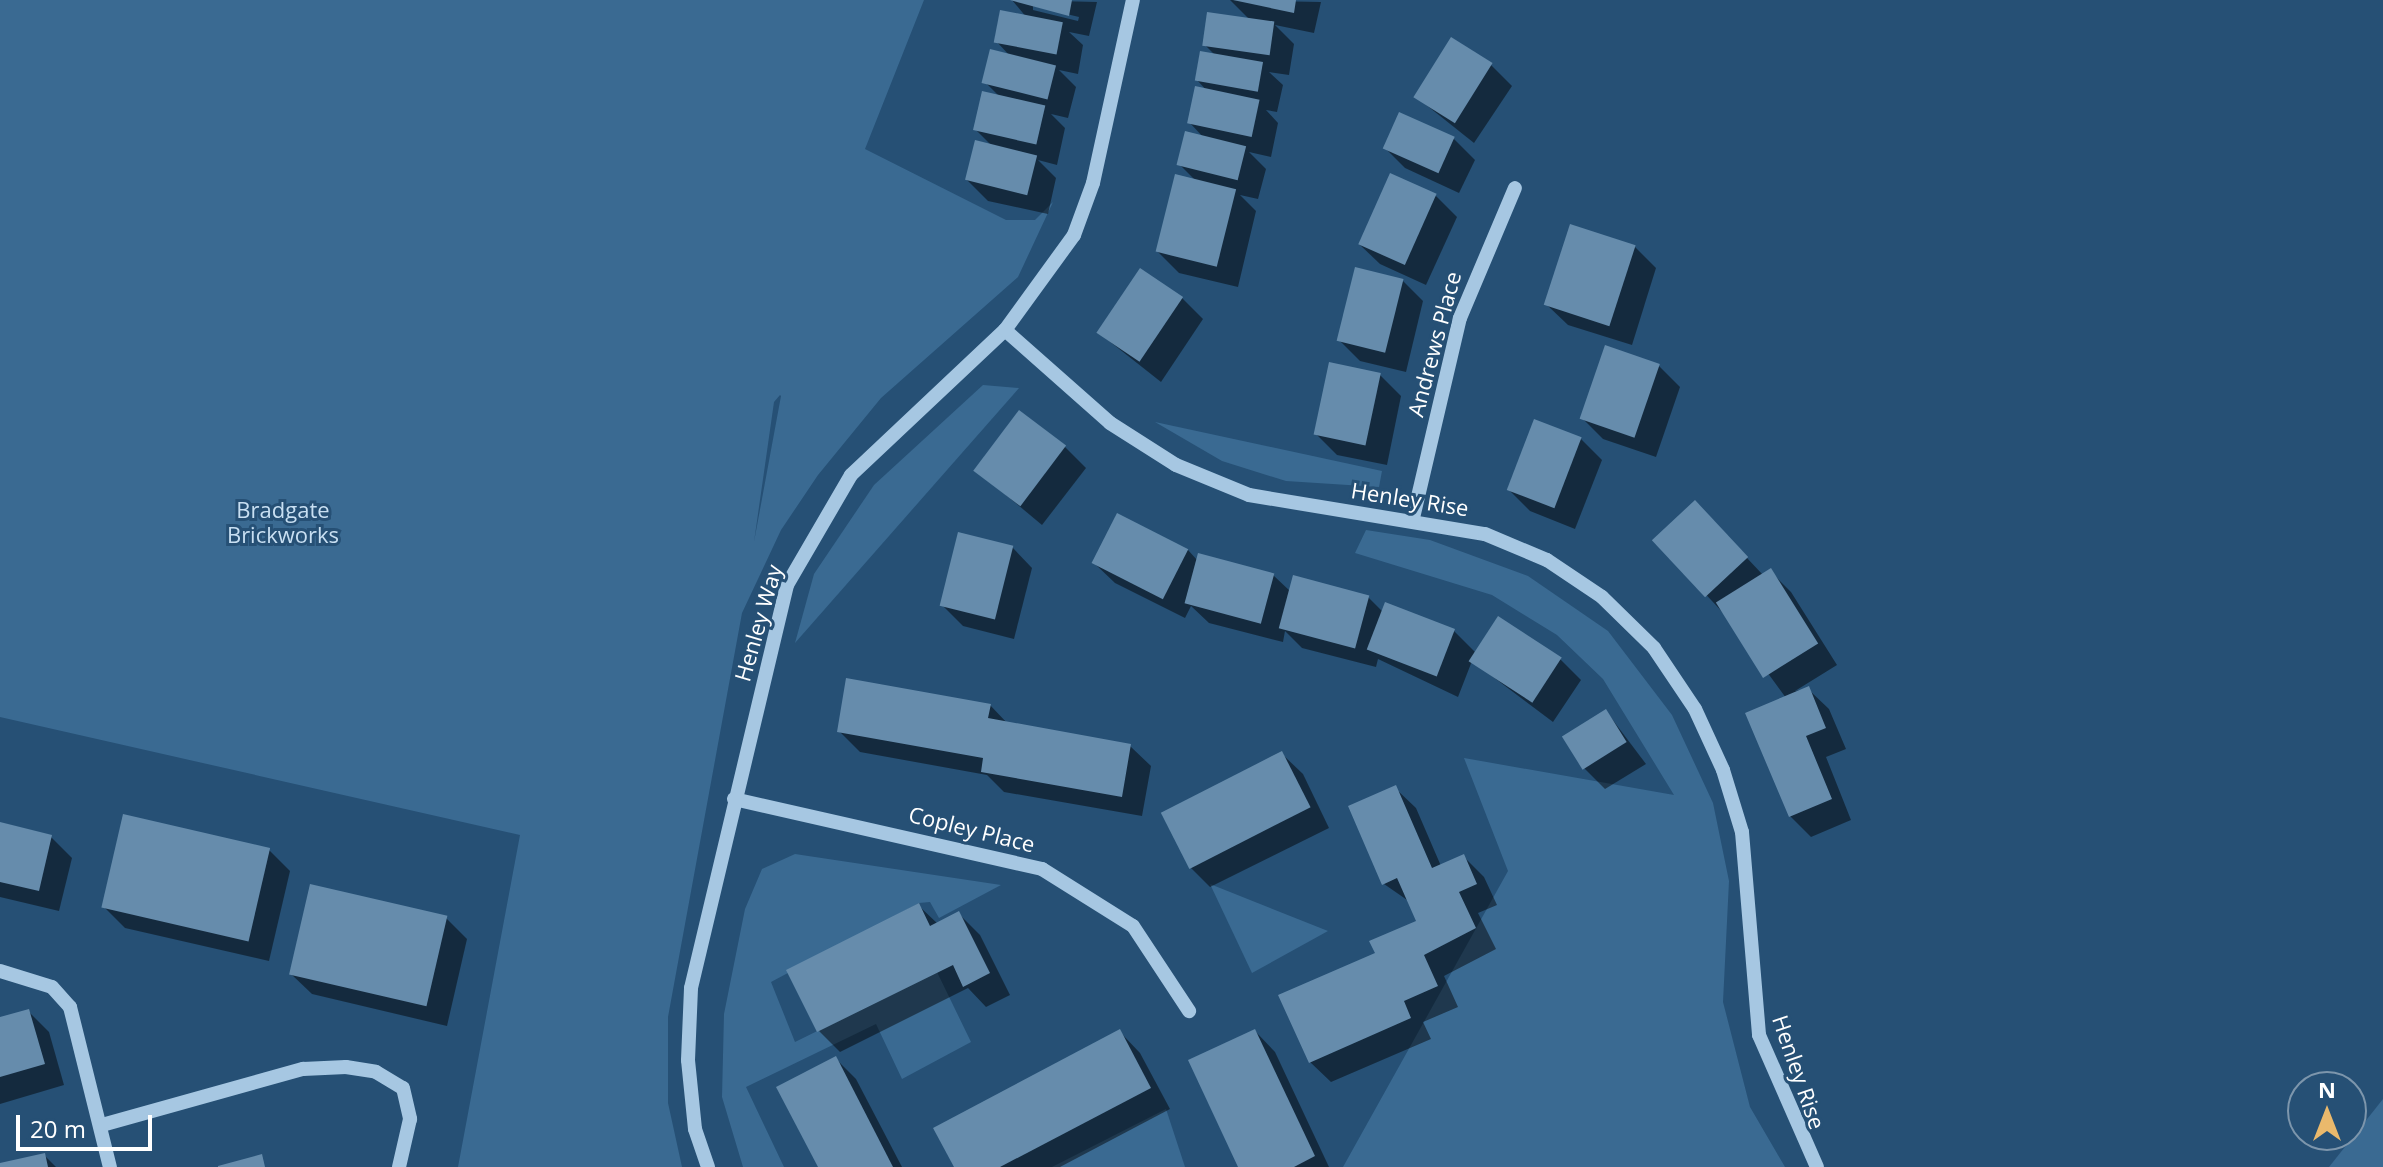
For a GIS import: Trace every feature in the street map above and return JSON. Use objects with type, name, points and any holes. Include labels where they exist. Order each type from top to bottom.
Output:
[{"type":"street","name":"Henley Way","points":[[708,1167],[689,1073],[691,988],[787,585],[813,531],[902,420],[1005,330],[1074,235],[1093,183],[1133,0]]},
{"type":"street","name":"Andrews Place","points":[[1413,518],[1460,318],[1515,188]]},
{"type":"street","name":"Henley Rise","points":[[1005,330],[1110,423],[1176,465],[1249,495],[1413,518],[1535,555],[1602,597],[1654,648],[1695,709],[1742,832],[1759,1035],[1817,1167]]},
{"type":"street","name":"Copley Place","points":[[734,799],[1042,869],[1133,926],[1189,1011]]},
{"type":"street","points":[[0,971],[52,987],[70,1007],[102,1125],[110,1167]]},
{"type":"street","points":[[102,1125],[303,1069],[346,1067],[376,1072],[403,1088],[410,1119],[399,1167]]},
{"type":"green space","name":"Bradgate Brickworks","points":[[0,0],[924,0],[865,149],[1006,220],[1035,220],[1053,202],[1018,277],[881,398],[818,475],[781,530],[742,613],[668,1017],[668,1103],[682,1167],[458,1167],[520,835],[0,717]],"holes":[[[781,396],[754,542],[774,402]]]},
{"type":"green space","points":[[983,385],[1019,388],[795,643],[814,574],[874,485]]},
{"type":"green space","points":[[1155,422],[1382,471],[1379,487],[1286,481],[1222,461]]},
{"type":"green space","points":[[1366,530],[1430,540],[1528,576],[1608,631],[1672,715],[1713,803],[1729,881],[1723,1002],[1750,1107],[1785,1167],[1343,1167],[1508,871],[1464,758],[1674,795],[1603,679],[1557,635],[1492,595],[1355,553]]},
{"type":"green space","points":[[795,854],[1001,885],[939,918],[930,902],[919,903],[771,982],[795,1042],[937,972],[971,1042],[902,1079],[876,1024],[746,1087],[784,1167],[743,1167],[722,1097],[724,1014],[745,909],[762,869]]},
{"type":"green space","points":[[1210,884],[1328,931],[1252,973]]},
{"type":"green space","points":[[2383,1099],[2383,1167],[2329,1167],[2342,1151],[2367,1151],[2367,1119]]},
{"type":"green space","points":[[1166,1109],[1185,1167],[1052,1167]]},
{"type":"building","points":[[1010,0],[1072,0],[1069,16]]},
{"type":"building","points":[[1233,0],[1296,0],[1294,13]]},
{"type":"building","points":[[1000,10],[1063,22],[1057,55],[994,42]]},
{"type":"building","points":[[1207,12],[1274,21],[1270,55],[1202,46]]},
{"type":"building","points":[[1451,37],[1493,63],[1455,123],[1413,97]]},
{"type":"building","points":[[990,49],[1056,65],[1048,99],[982,83]]},
{"type":"building","points":[[1200,51],[1263,62],[1258,92],[1195,81]]},
{"type":"building","points":[[1195,86],[1260,100],[1252,137],[1187,123]]},
{"type":"building","points":[[982,91],[1045,106],[1036,145],[973,130]]},
{"type":"building","points":[[1399,112],[1455,137],[1438,173],[1383,149]]},
{"type":"building","points":[[1185,131],[1246,146],[1238,180],[1177,165]]},
{"type":"building","points":[[975,140],[1037,155],[1027,195],[965,180]]},
{"type":"building","points":[[1390,173],[1437,194],[1405,265],[1358,244]]},
{"type":"building","points":[[1175,174],[1236,189],[1217,267],[1156,252]]},
{"type":"building","points":[[1570,224],[1636,245],[1609,326],[1544,305]]},
{"type":"building","points":[[1355,267],[1404,279],[1385,353],[1337,341]]},
{"type":"building","points":[[1140,268],[1183,297],[1139,362],[1096,333]]},
{"type":"building","points":[[1605,345],[1660,364],[1634,438],[1580,419]]},
{"type":"building","points":[[1329,362],[1381,373],[1365,445],[1314,434]]},
{"type":"building","points":[[1019,410],[1066,446],[1020,506],[973,471]]},
{"type":"building","points":[[1534,419],[1582,437],[1554,508],[1507,490]]},
{"type":"building","points":[[1695,500],[1748,557],[1705,597],[1652,540]]},
{"type":"building","points":[[1117,513],[1188,549],[1163,599],[1092,563]]},
{"type":"building","points":[[958,532],[1013,546],[995,620],[940,606]]},
{"type":"building","points":[[1198,553],[1274,573],[1261,624],[1185,603]]},
{"type":"building","points":[[1771,568],[1818,643],[1763,678],[1716,602]]},
{"type":"building","points":[[1293,575],[1369,595],[1355,649],[1279,628]]},
{"type":"building","points":[[1385,602],[1455,629],[1437,676],[1367,650]]},
{"type":"building","points":[[1498,616],[1562,657],[1532,703],[1469,661]]},
{"type":"building","points":[[846,678],[991,704],[988,718],[1131,744],[1122,797],[981,772],[983,758],[837,732]]},
{"type":"building","points":[[1809,686],[1826,728],[1806,736],[1832,799],[1789,817],[1745,713]]},
{"type":"building","points":[[1606,709],[1627,742],[1583,770],[1562,737]]},
{"type":"building","points":[[1282,751],[1311,807],[1189,869],[1161,813]]},
{"type":"building","points":[[1396,785],[1432,868],[1464,854],[1477,884],[1459,892],[1476,928],[1424,955],[1438,986],[1404,1001],[1411,1018],[1309,1063],[1278,995],[1375,953],[1369,941],[1416,921],[1397,878],[1382,885],[1348,806]]},
{"type":"building","points":[[123,814],[270,848],[249,942],[101,908]]},
{"type":"building","points":[[0,822],[52,835],[39,891],[0,882]]},
{"type":"building","points":[[310,884],[447,916],[426,1006],[289,975]]},
{"type":"building","points":[[919,903],[930,926],[959,911],[990,973],[963,987],[953,965],[817,1032],[786,970]]},
{"type":"building","points":[[29,1009],[45,1064],[0,1077],[0,1017]]},
{"type":"building","points":[[1120,1029],[1151,1088],[1000,1167],[954,1167],[933,1128]]},
{"type":"building","points":[[1255,1029],[1315,1156],[1294,1167],[1238,1167],[1188,1060]]},
{"type":"building","points":[[836,1056],[893,1167],[818,1167],[776,1087]]},
{"type":"building","points":[[45,1153],[48,1167],[0,1167],[0,1163]]},
{"type":"building","points":[[262,1154],[265,1167],[218,1167],[218,1166]]}]
